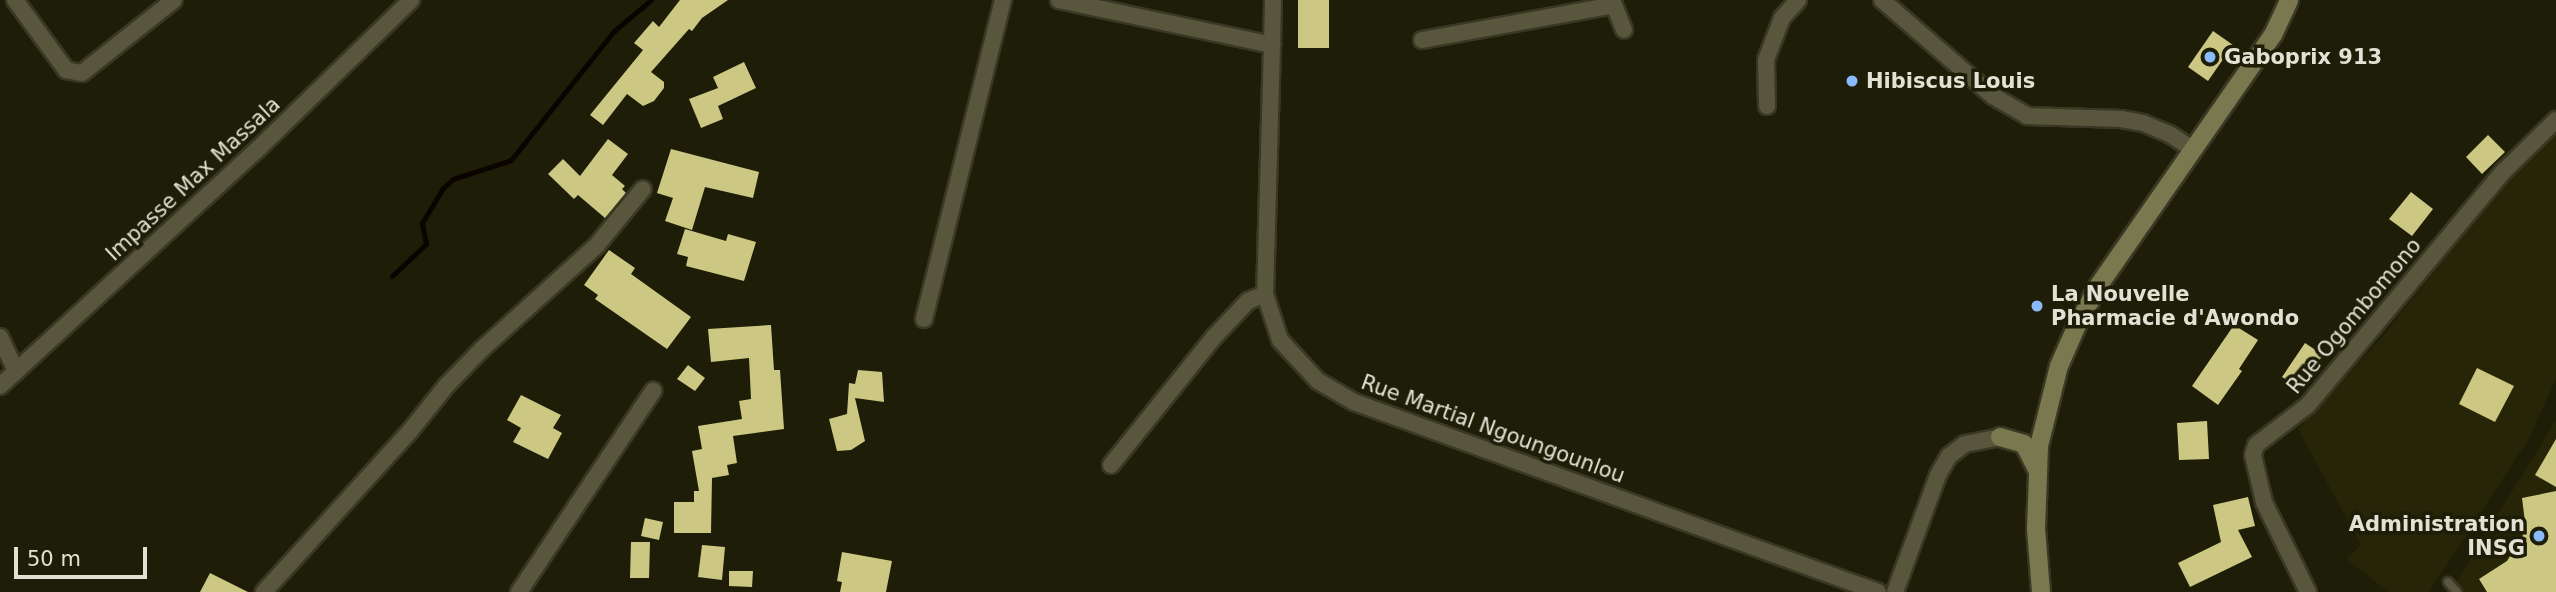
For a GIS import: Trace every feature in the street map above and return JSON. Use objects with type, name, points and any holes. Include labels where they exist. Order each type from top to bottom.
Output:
[{"type":"main road","points":[[2041,592],[2036,529],[2038,470],[2045,415],[2059,366],[2099,285],[2273,35],[2289,0]]},
{"type":"main road","points":[[2000,437],[2028,429],[2045,415]]},
{"type":"main road","points":[[2000,437],[2024,444],[2038,470]]},
{"type":"street","points":[[15,0],[66,70],[82,74],[174,0]]},
{"type":"street","name":"Impasse Max Massala","points":[[0,386],[257,150],[411,0]]},
{"type":"street","points":[[924,319],[1003,0]]},
{"type":"street","points":[[1059,0],[1272,46]]},
{"type":"street","name":"Rue Martial Ngoungounlou","points":[[1273,0],[1265,294],[1280,340],[1295,359],[1318,381],[1354,402],[1878,592]]},
{"type":"street","points":[[1767,106],[1769,51],[1782,18],[1798,0]]},
{"type":"street","points":[[1882,0],[1993,96],[2027,116],[2143,122],[2194,150]]},
{"type":"street","points":[[1422,40],[1613,3],[1624,30]]},
{"type":"street","name":"Rue Ogombomono","points":[[2308,592],[2264,502],[2253,454],[2256,445],[2308,405],[2504,171],[2556,120]]},
{"type":"street","points":[[264,592],[410,431],[446,386],[482,349],[597,245],[643,189]]},
{"type":"street","points":[[1111,465],[1214,337],[1248,300],[1265,294]]},
{"type":"street","points":[[0,337],[16,371]]},
{"type":"street","points":[[519,592],[653,391]]},
{"type":"street","points":[[1895,592],[1938,475],[1949,456],[1965,444],[2000,437]]},
{"type":"lane","points":[[2448,582],[2457,592]]},
{"type":"shaded area","points":[[2556,133],[2556,379],[2528,440],[2429,592],[2389,592],[2346,559],[2361,545],[2298,429],[2384,335],[2482,210]]},
{"type":"shaded area","points":[[2556,420],[2556,592],[2450,592]]},
{"type":"building","points":[[680,0],[728,0],[702,18],[692,31],[689,29],[651,72],[664,82],[664,88],[654,101],[643,106],[627,94],[603,125],[590,115],[643,50],[634,43],[653,21],[659,27]]},
{"type":"building","points":[[1298,0],[1329,0],[1329,48],[1298,48]]},
{"type":"building","name":"Gaboprix 913","points":[[2213,31],[2233,45],[2208,81],[2188,67]]},
{"type":"building","points":[[744,62],[756,88],[718,106],[723,119],[701,128],[689,99],[718,88],[713,77]]},
{"type":"building","points":[[2488,135],[2505,152],[2482,174],[2466,157]]},
{"type":"building","points":[[608,139],[628,154],[612,175],[625,186],[622,189],[626,193],[605,218],[578,195],[574,199],[548,174],[563,159],[580,176]]},
{"type":"building","points":[[671,149],[759,172],[753,198],[705,187],[692,230],[665,221],[673,198],[657,193]]},
{"type":"building","points":[[2411,192],[2433,209],[2412,236],[2389,219]]},
{"type":"building","points":[[685,229],[726,241],[728,234],[756,242],[744,281],[686,266],[688,257],[677,254]]},
{"type":"building","points":[[609,250],[635,268],[631,274],[691,317],[667,349],[595,299],[598,295],[584,285]]},
{"type":"building","points":[[771,325],[774,370],[780,370],[784,429],[733,436],[737,463],[727,465],[729,475],[712,478],[711,533],[674,533],[674,502],[694,502],[694,491],[699,491],[692,451],[702,449],[698,426],[742,419],[739,401],[751,399],[749,358],[711,362],[708,329]]},
{"type":"building","points":[[2234,325],[2258,340],[2239,369],[2242,371],[2218,405],[2192,386]]},
{"type":"building","points":[[2305,343],[2323,355],[2300,388],[2282,377]]},
{"type":"building","points":[[688,365],[705,378],[695,391],[677,379]]},
{"type":"building","points":[[2477,368],[2514,386],[2495,422],[2459,404]]},
{"type":"building","points":[[858,370],[882,372],[884,402],[855,398],[865,441],[851,450],[837,451],[829,419],[847,414],[849,383],[855,384]]},
{"type":"building","points":[[521,395],[561,415],[553,428],[562,433],[548,459],[513,442],[521,428],[507,420]]},
{"type":"building","points":[[2207,421],[2209,459],[2179,460],[2177,423]]},
{"type":"building","points":[[2556,439],[2556,487],[2535,475]]},
{"type":"building","name":"Administration INSG","points":[[2556,491],[2556,592],[2487,592],[2479,579],[2507,561],[2526,530],[2522,498]]},
{"type":"building","points":[[2248,497],[2255,526],[2238,530],[2252,557],[2190,587],[2178,563],[2221,542],[2213,505]]},
{"type":"building","points":[[645,518],[663,522],[659,540],[641,536]]},
{"type":"building","points":[[631,542],[650,542],[649,578],[630,578]]},
{"type":"building","points":[[702,545],[725,547],[722,580],[698,577]]},
{"type":"building","points":[[842,552],[892,561],[886,592],[840,592],[842,582],[837,581]]},
{"type":"building","points":[[729,571],[753,571],[752,587],[729,586]]},
{"type":"building","points":[[210,573],[248,592],[200,592]]},
{"type":"waterway","points":[[392,276],[426,244],[422,223],[443,188],[453,179],[511,160],[614,31],[651,0]]},
{"type":"place","name":"Gaboprix 913","points":[[2210,57]]},
{"type":"place","name":"Hibiscus Louis","points":[[1852,81]]},
{"type":"place","name":"La Nouvelle Pharmacie d'Awondo","points":[[2037,306]]},
{"type":"place","name":"Administration INSG","points":[[2539,536]]}]
